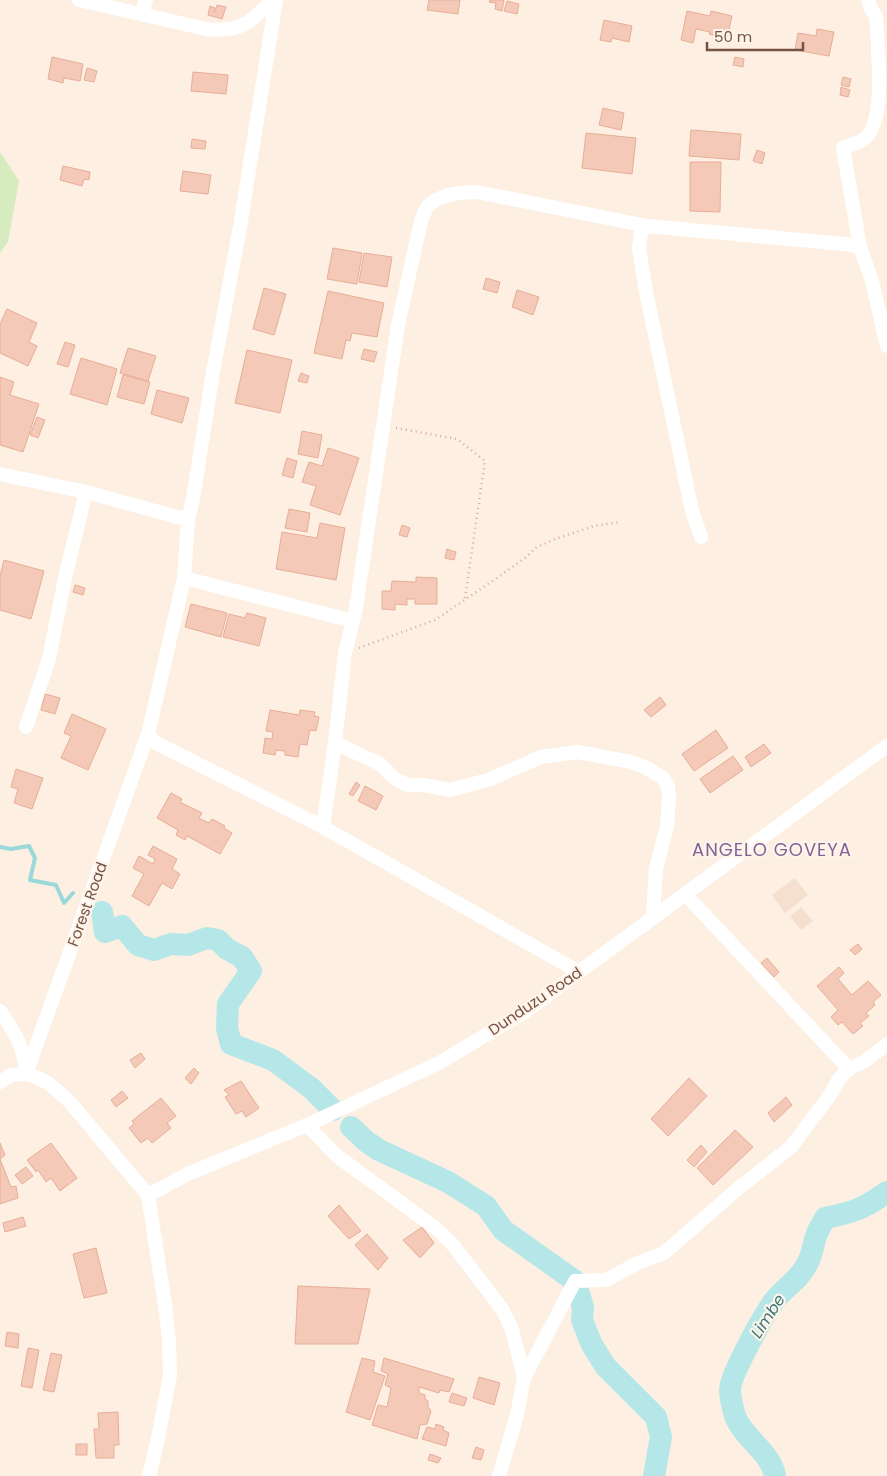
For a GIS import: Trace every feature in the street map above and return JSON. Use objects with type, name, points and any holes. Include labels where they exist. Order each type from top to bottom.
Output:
[{"type":"street","points":[[79,0],[144,7],[206,29],[223,31],[243,26],[257,16],[272,0]]},
{"type":"street","name":"Forest Road","points":[[26,1074],[148,734],[184,578],[188,520],[240,227],[276,0]]},
{"type":"street","points":[[868,0],[876,16],[879,78],[878,109],[874,126],[865,138],[843,148],[860,247],[872,281],[887,346]]},
{"type":"street","points":[[323,827],[345,653],[356,608],[398,325],[421,220],[428,206],[443,197],[463,192],[477,192],[642,225],[860,247]]},
{"type":"street","points":[[642,225],[639,248],[652,326],[692,511],[701,536]]},
{"type":"street","points":[[0,474],[86,492],[188,520]]},
{"type":"street","points":[[26,727],[49,659],[66,573],[86,492]]},
{"type":"street","points":[[184,578],[352,621]]},
{"type":"street","points":[[148,734],[154,742],[323,827],[579,972]]},
{"type":"street","points":[[335,743],[380,764],[396,779],[408,785],[423,785],[450,790],[488,780],[541,757],[577,752],[631,762],[647,768],[663,778],[668,786],[669,797],[667,826],[656,869],[653,917]]},
{"type":"street","name":"Dunduzu Road","points":[[148,1195],[190,1173],[307,1126],[439,1063],[526,1011],[887,746]]},
{"type":"street","points":[[686,895],[849,1068]]},
{"type":"street","points":[[0,1011],[19,1042],[26,1062],[26,1074]]},
{"type":"street","points":[[499,1476],[518,1415],[524,1378],[575,1281],[606,1280],[638,1263],[664,1253],[740,1186],[790,1147],[849,1068],[865,1060],[887,1044]]},
{"type":"street","points":[[0,1082],[11,1075],[26,1074],[48,1083],[68,1100],[148,1195],[165,1305],[169,1339],[170,1374],[149,1476]]},
{"type":"street","points":[[307,1126],[337,1156],[437,1229],[453,1245],[502,1309],[512,1329],[524,1378]]},
{"type":"path","points":[[382,425],[457,440],[485,461],[465,598]]},
{"type":"path","points":[[345,653],[434,620],[502,575],[537,547],[555,538],[599,524],[620,522]]},
{"type":"shaded area","points":[[795,878],[808,895],[785,913],[772,895]]},
{"type":"shaded area","points":[[801,907],[813,921],[801,930],[790,916]]},
{"type":"green space","points":[[0,152],[19,181],[8,242],[0,253]]},
{"type":"building","points":[[429,0],[460,0],[458,14],[427,10]]},
{"type":"building","points":[[490,0],[504,0],[502,11],[495,9],[496,3],[489,2]]},
{"type":"building","points":[[507,1],[519,4],[517,14],[504,11]]},
{"type":"building","points":[[217,5],[226,7],[222,19],[208,15],[210,6],[215,8],[213,12],[215,12]]},
{"type":"building","points":[[687,11],[710,16],[711,11],[732,16],[727,39],[696,29],[693,43],[681,40]]},
{"type":"building","points":[[604,20],[632,26],[629,42],[612,38],[611,42],[600,40]]},
{"type":"building","points":[[817,29],[834,32],[829,56],[795,50],[798,33],[816,36]]},
{"type":"building","points":[[52,57],[83,64],[80,81],[64,78],[63,83],[48,79]]},
{"type":"building","points":[[735,57],[744,59],[743,67],[733,65]]},
{"type":"building","points":[[87,68],[97,71],[94,82],[84,80]]},
{"type":"building","points":[[193,72],[228,75],[226,94],[191,91]]},
{"type":"building","points":[[843,77],[851,79],[849,87],[841,85]]},
{"type":"building","points":[[841,87],[850,90],[848,97],[840,95]]},
{"type":"building","points":[[603,108],[624,113],[621,130],[599,125]]},
{"type":"building","points":[[691,130],[741,134],[739,160],[689,156]]},
{"type":"building","points":[[586,133],[636,138],[632,174],[582,168]]},
{"type":"building","points":[[192,139],[206,141],[205,149],[191,148]]},
{"type":"building","points":[[757,150],[765,153],[762,164],[753,161]]},
{"type":"building","points":[[690,162],[721,162],[720,212],[690,211]]},
{"type":"building","points":[[63,166],[90,172],[89,180],[84,179],[82,186],[60,180]]},
{"type":"building","points":[[183,171],[211,175],[208,194],[180,191]]},
{"type":"building","points":[[333,248],[362,253],[357,284],[327,279]]},
{"type":"building","points":[[364,253],[392,257],[387,287],[359,282]]},
{"type":"building","points":[[486,278],[500,282],[497,293],[483,289]]},
{"type":"building","points":[[264,288],[286,294],[274,335],[253,329]]},
{"type":"building","points":[[517,290],[539,297],[533,315],[512,307]]},
{"type":"building","points":[[328,291],[384,303],[377,337],[352,333],[350,341],[346,340],[342,359],[314,353]]},
{"type":"building","points":[[7,309],[37,323],[29,342],[37,346],[28,366],[0,353],[0,324]]},
{"type":"building","points":[[65,342],[75,345],[68,367],[57,364]]},
{"type":"building","points":[[128,348],[156,356],[148,381],[120,373]]},
{"type":"building","points":[[364,349],[377,352],[374,362],[361,359]]},
{"type":"building","points":[[247,350],[292,360],[280,413],[235,403]]},
{"type":"building","points":[[81,358],[117,369],[107,405],[70,394]]},
{"type":"building","points":[[301,373],[309,376],[307,383],[298,381]]},
{"type":"building","points":[[123,375],[150,382],[144,404],[117,397]]},
{"type":"building","points":[[0,377],[14,382],[10,395],[39,404],[23,452],[0,445]]},
{"type":"building","points":[[157,390],[189,398],[182,423],[151,414]]},
{"type":"building","points":[[37,417],[45,420],[38,438],[30,435]]},
{"type":"building","points":[[302,431],[322,435],[318,458],[298,454]]},
{"type":"building","points":[[328,448],[359,458],[340,515],[310,505],[316,486],[302,482],[309,462],[322,466]]},
{"type":"building","points":[[287,458],[297,461],[293,478],[282,475]]},
{"type":"building","points":[[289,509],[310,513],[307,532],[285,528]]},
{"type":"building","points":[[320,523],[345,528],[336,580],[276,569],[282,532],[317,538]]},
{"type":"building","points":[[402,525],[410,528],[407,537],[399,535]]},
{"type":"building","points":[[447,549],[456,552],[454,560],[445,558]]},
{"type":"building","points":[[4,560],[44,571],[31,619],[0,610],[0,576]]},
{"type":"building","points":[[416,577],[437,578],[437,604],[415,604],[415,599],[407,599],[407,605],[395,604],[395,610],[382,609],[382,591],[391,591],[392,581],[416,582]]},
{"type":"building","points":[[75,585],[85,588],[83,595],[73,592]]},
{"type":"building","points":[[191,604],[227,613],[221,637],[185,627]]},
{"type":"building","points":[[247,613],[266,618],[259,646],[223,637],[229,614],[245,618]]},
{"type":"building","points":[[45,694],[60,698],[55,714],[41,710]]},
{"type":"building","points":[[660,697],[666,705],[651,717],[644,710]]},
{"type":"building","points":[[270,710],[299,715],[300,710],[315,712],[314,716],[319,717],[316,731],[310,730],[307,745],[300,744],[298,757],[285,755],[285,751],[276,750],[275,755],[263,753],[265,738],[272,739],[273,732],[266,731]]},
{"type":"building","points":[[72,714],[106,729],[88,770],[61,758],[71,736],[64,733]]},
{"type":"building","points":[[716,730],[728,748],[694,771],[682,754]]},
{"type":"building","points":[[764,744],[771,753],[751,767],[745,757]]},
{"type":"building","points":[[733,756],[743,770],[710,793],[700,779]]},
{"type":"building","points":[[16,769],[43,778],[32,809],[14,803],[18,789],[11,787]]},
{"type":"building","points":[[356,782],[360,785],[353,796],[349,794]]},
{"type":"building","points":[[365,786],[383,796],[376,810],[358,801]]},
{"type":"building","points":[[171,793],[182,799],[180,802],[202,813],[199,818],[209,823],[212,819],[225,826],[224,828],[232,833],[220,854],[187,836],[185,840],[176,835],[178,830],[157,818]]},
{"type":"building","points":[[153,846],[177,859],[172,869],[180,874],[172,889],[162,883],[149,906],[132,896],[144,874],[133,868],[139,856],[153,864],[155,859],[148,855]]},
{"type":"building","points":[[858,944],[862,949],[855,955],[850,950]]},
{"type":"building","points":[[767,958],[779,972],[774,977],[761,963]]},
{"type":"building","points":[[839,967],[844,973],[838,979],[852,995],[868,981],[881,995],[873,1002],[875,1005],[866,1013],[869,1016],[860,1023],[863,1026],[853,1034],[842,1022],[838,1025],[831,1017],[838,1010],[817,986]]},
{"type":"building","points":[[141,1053],[145,1059],[135,1068],[130,1060]]},
{"type":"building","points":[[194,1068],[199,1073],[191,1084],[185,1078]]},
{"type":"building","points":[[689,1078],[707,1096],[668,1136],[651,1119]]},
{"type":"building","points":[[241,1081],[259,1108],[246,1117],[242,1111],[236,1114],[225,1097],[229,1095],[224,1090]]},
{"type":"building","points":[[122,1091],[128,1098],[116,1107],[111,1100]]},
{"type":"building","points":[[786,1097],[792,1105],[774,1122],[768,1113]]},
{"type":"building","points":[[161,1098],[176,1116],[167,1123],[171,1128],[152,1143],[148,1138],[141,1143],[129,1128],[134,1124],[132,1121]]},
{"type":"building","points":[[735,1130],[753,1147],[713,1185],[697,1168]]},
{"type":"building","points":[[0,1143],[5,1155],[0,1159]]},
{"type":"building","points":[[51,1143],[77,1178],[60,1191],[51,1178],[46,1182],[38,1170],[36,1172],[27,1160]]},
{"type":"building","points":[[701,1145],[707,1152],[694,1167],[687,1160]]},
{"type":"building","points":[[0,1159],[11,1187],[16,1186],[18,1198],[0,1204]]},
{"type":"building","points":[[26,1167],[33,1176],[22,1184],[15,1175]]},
{"type":"building","points":[[339,1205],[361,1231],[349,1239],[328,1216]]},
{"type":"building","points":[[23,1217],[26,1226],[5,1232],[3,1223]]},
{"type":"building","points":[[422,1227],[434,1243],[420,1258],[403,1240]]},
{"type":"building","points":[[367,1234],[388,1258],[378,1270],[355,1245]]},
{"type":"building","points":[[96,1248],[107,1293],[84,1298],[73,1254]]},
{"type":"building","points":[[298,1286],[370,1289],[358,1344],[295,1344]]},
{"type":"building","points":[[7,1332],[19,1334],[18,1348],[5,1346]]},
{"type":"building","points":[[28,1348],[39,1350],[32,1388],[21,1386]]},
{"type":"building","points":[[51,1353],[62,1355],[54,1392],[43,1390]]},
{"type":"building","points":[[362,1358],[375,1361],[373,1372],[385,1376],[370,1420],[346,1412]]},
{"type":"building","points":[[384,1358],[454,1379],[449,1392],[440,1390],[439,1393],[419,1387],[419,1393],[425,1395],[431,1411],[427,1424],[420,1425],[417,1439],[372,1425],[378,1405],[387,1407],[391,1388],[385,1385],[388,1374],[381,1371]]},
{"type":"building","points":[[479,1377],[500,1383],[494,1405],[473,1398]]},
{"type":"building","points":[[452,1393],[467,1398],[464,1406],[449,1402]]},
{"type":"building","points":[[118,1412],[119,1445],[114,1445],[114,1458],[96,1458],[94,1429],[99,1429],[98,1413]]},
{"type":"building","points":[[436,1424],[444,1427],[443,1430],[449,1433],[446,1446],[422,1439],[427,1427],[435,1429]]},
{"type":"building","points":[[76,1444],[87,1444],[87,1455],[76,1455]]},
{"type":"building","points":[[476,1447],[484,1450],[481,1460],[472,1458]]},
{"type":"building","points":[[430,1454],[441,1458],[438,1463],[428,1460]]},
{"type":"waterway","points":[[0,847],[11,849],[29,846],[35,858],[30,880],[56,885],[64,903],[73,893]]},
{"type":"waterway","points":[[102,912],[105,932],[122,926],[138,945],[154,950],[171,944],[188,945],[207,938],[218,940],[227,949],[242,957],[251,971],[228,1004],[227,1028],[231,1044],[273,1060],[311,1088],[333,1110]]},
{"type":"waterway","points":[[351,1127],[379,1150],[448,1182],[486,1206],[503,1230],[575,1281],[583,1307],[582,1320],[592,1345],[606,1367],[656,1417],[661,1437],[654,1476]]},
{"type":"waterway","name":"Limbe","points":[[775,1476],[773,1467],[744,1432],[735,1416],[731,1399],[731,1382],[741,1359],[774,1301],[804,1269],[811,1256],[815,1239],[825,1218],[858,1209],[887,1192]]},
{"type":"district","name":"ANGELO GOVEYA","points":[[772,849]]}]
